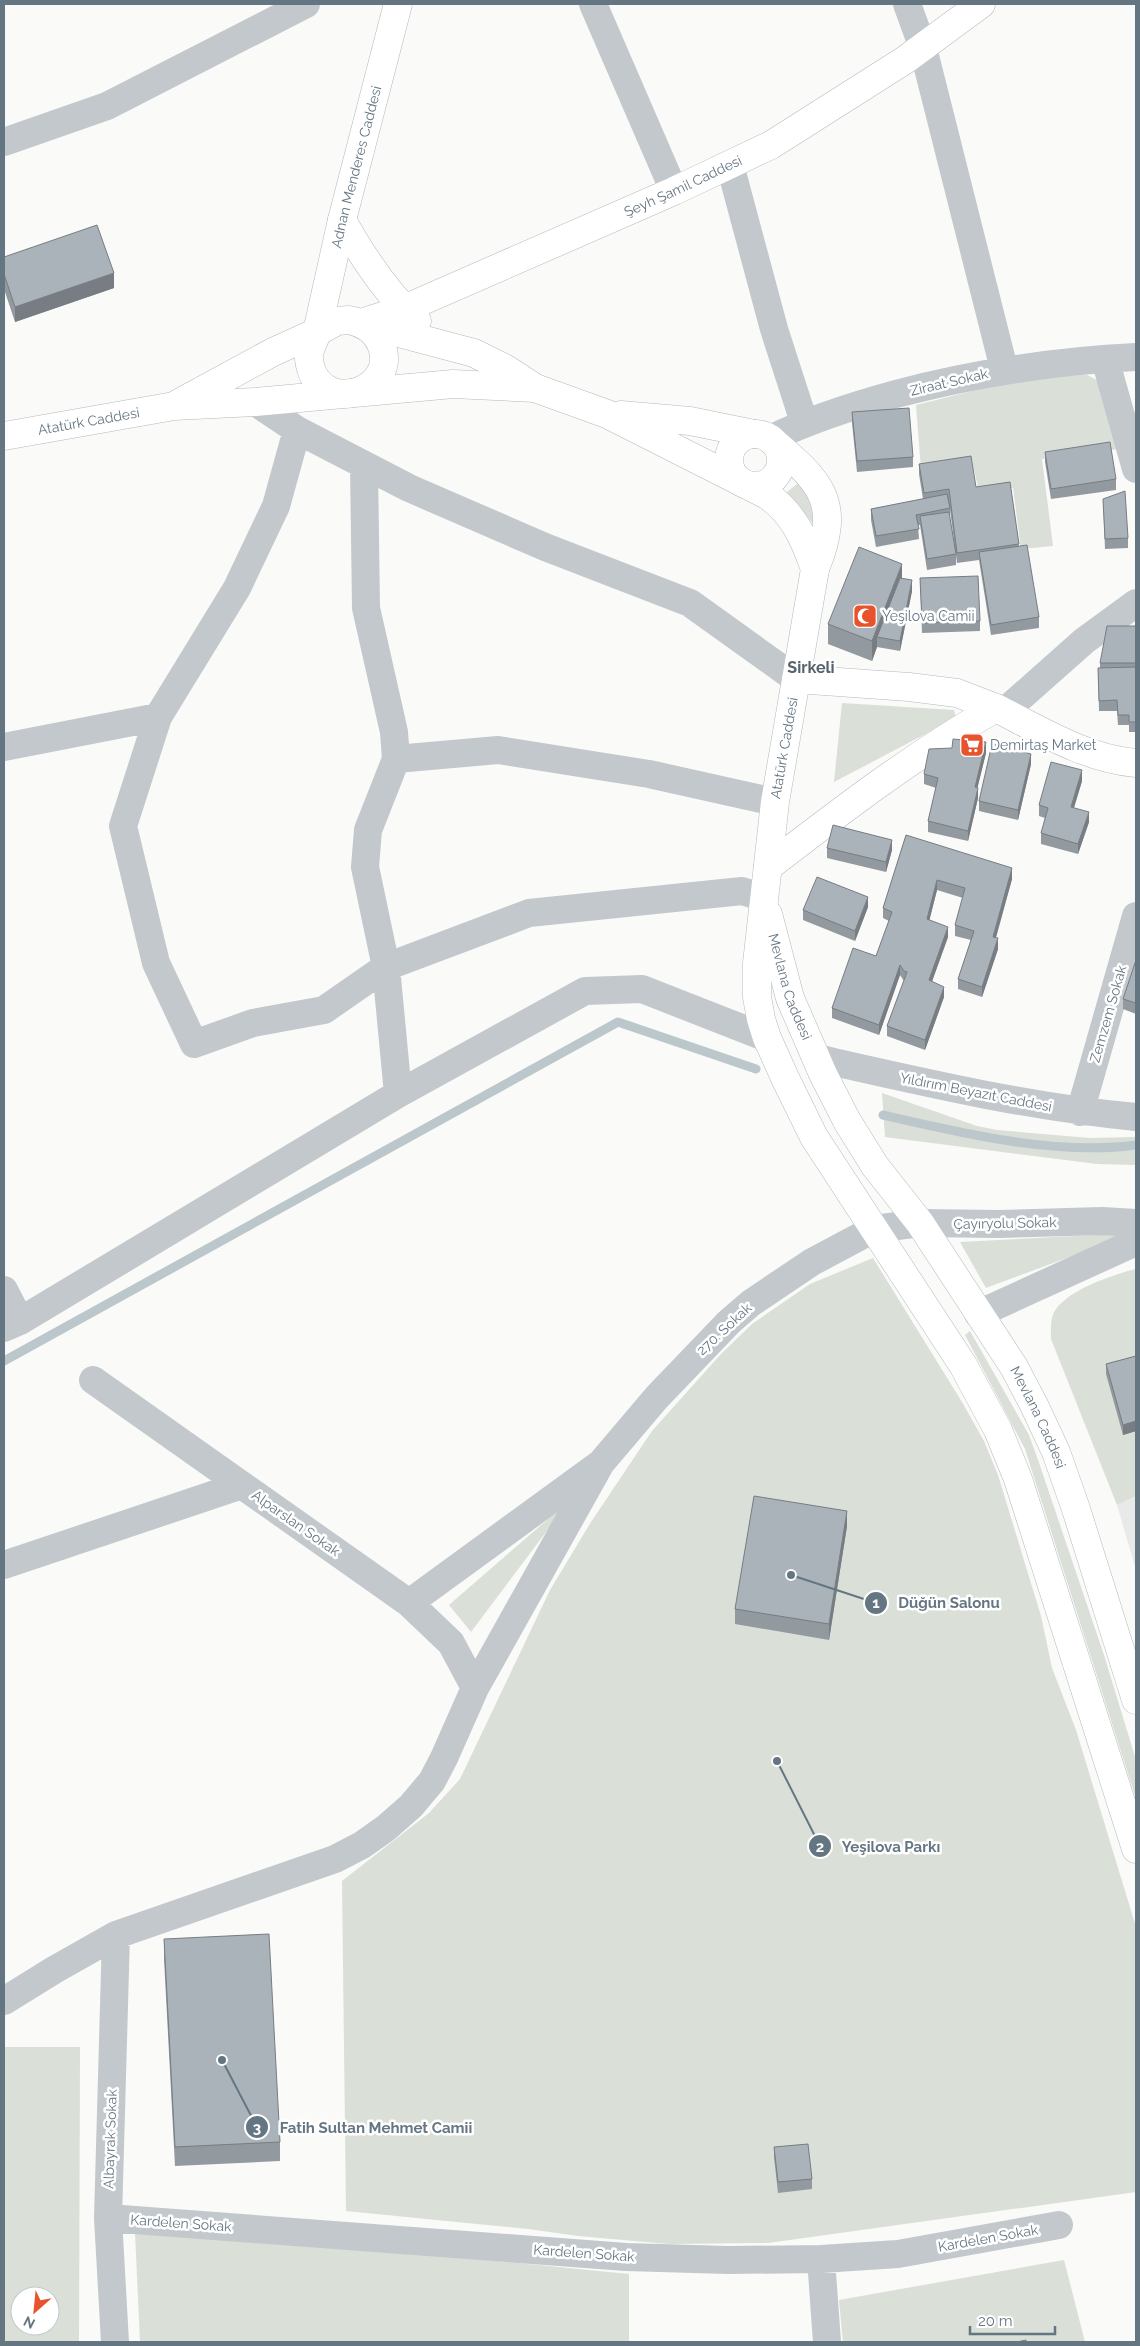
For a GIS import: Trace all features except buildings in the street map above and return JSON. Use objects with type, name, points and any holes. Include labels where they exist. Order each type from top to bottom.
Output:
[{"type":"street","points":[[4,142],[106,106],[306,4]]},
{"type":"street","name":"Adnan Menderes Caddesi","points":[[317,332],[342,220],[398,4]]},
{"type":"street","points":[[593,4],[674,191]]},
{"type":"street","points":[[907,4],[923,48],[1004,369]]},
{"type":"street","name":"Şeyh Şamil Caddesi","points":[[361,322],[404,309],[674,191],[771,145],[832,108],[923,48],[981,4]]},
{"type":"street","points":[[730,165],[774,329],[804,422]]},
{"type":"street","points":[[342,220],[360,253],[404,309],[442,344]]},
{"type":"street","points":[[174,406],[273,352],[338,321],[349,320],[474,353],[506,369],[536,388]]},
{"type":"street","points":[[317,332],[309,355],[314,377],[322,386],[332,392],[355,394],[375,382],[381,372],[384,360],[383,349],[378,338],[371,329],[361,322]]},
{"type":"street","name":"Ziraat Sokak","points":[[762,436],[843,409],[1004,369],[1105,359],[1136,358]]},
{"type":"street","points":[[1105,359],[1136,469]]},
{"type":"street","points":[[174,406],[255,402],[453,384],[536,388]]},
{"type":"street","name":"Atatürk Caddesi","points":[[536,388],[607,414],[774,499],[794,519],[805,539],[814,569]]},
{"type":"street","points":[[255,402],[297,430],[409,488],[545,547],[690,604],[796,680],[908,687],[957,693],[1000,710],[1057,739],[1097,756],[1136,763]]},
{"type":"street","name":"Atatürk Caddesi","points":[[4,434],[174,406]]},
{"type":"street","name":"Atatürk Caddesi","points":[[607,414],[690,421],[762,436],[808,471],[820,488],[825,506],[827,528],[824,547],[814,569],[775,802],[757,963],[757,997],[767,1038],[814,1137],[958,1357],[998,1430],[1018,1479],[1136,1849]]},
{"type":"street","points":[[297,430],[276,506],[237,588],[158,717],[123,826],[156,963],[194,1044],[253,1023],[324,1010],[386,967],[528,913],[742,891],[764,898]]},
{"type":"street","points":[[762,436],[780,452],[780,469],[775,476],[761,486],[744,483],[732,471],[729,463],[730,454],[738,440],[762,436]]},
{"type":"street","points":[[364,465],[366,608],[394,732],[396,760],[368,830],[365,867],[386,967],[398,1094]]},
{"type":"street","points":[[768,867],[912,760],[1000,710],[1084,641],[1136,603]]},
{"type":"street","points":[[4,747],[158,717]]},
{"type":"street","points":[[396,760],[498,750],[649,774],[775,802]]},
{"type":"street","name":"Mevlana Caddesi","points":[[764,898],[790,998],[847,1121],[875,1166],[920,1223],[1014,1367],[1056,1452],[1136,1700]]},
{"type":"street","name":"Zemzem Sokak","points":[[1080,1112],[1136,916]]},
{"type":"street","points":[[4,1290],[12,1324],[398,1094],[585,991],[642,989],[767,1038]]},
{"type":"street","name":"Yıldırım Beyazıt Caddesi","points":[[820,1066],[1080,1112],[1136,1117]]},
{"type":"street","name":"Çayıryolu Sokak","points":[[874,1229],[920,1223],[999,1224],[1102,1220],[1136,1223]]},
{"type":"street","name":"270. Sokak","points":[[601,1463],[657,1397],[729,1322],[751,1303],[812,1262],[874,1229]]},
{"type":"street","points":[[978,1314],[1136,1242]]},
{"type":"street","name":"Alparslan Sokak","points":[[93,1380],[409,1603],[451,1643],[475,1688]]},
{"type":"street","points":[[409,1603],[601,1463]]},
{"type":"street","points":[[4,2002],[54,1970],[116,1935],[335,1860],[362,1846],[411,1806],[432,1781],[475,1688],[601,1463]]},
{"type":"street","points":[[4,1566],[242,1485]]},
{"type":"street","name":"Albayrak Sokak","points":[[115,2342],[108,2218],[116,1935]]},
{"type":"street","name":"Kardelen Sokak","points":[[108,2218],[626,2257],[728,2260],[821,2259],[898,2254],[1059,2225]]},
{"type":"street","points":[[821,2259],[827,2342]]},
{"type":"shaded area","points":[[1087,375],[1099,381],[1119,449],[1042,459],[1053,546],[1021,549],[1013,488],[979,491],[972,461],[921,470],[916,405],[1028,377]]},
{"type":"shaded area","points":[[803,479],[819,531],[787,492]]},
{"type":"shaded area","points":[[842,703],[954,710],[956,718],[834,782]]},
{"type":"shaded area","points":[[882,1093],[977,1126],[997,1130],[1090,1138],[1136,1137],[1136,1165],[1097,1164],[885,1137]]},
{"type":"shaded area","points":[[1134,1233],[986,1288],[960,1242]]},
{"type":"shaded area","points":[[873,1258],[962,1402],[984,1441],[998,1475],[1041,1616],[1052,1668],[1076,1730],[1136,1927],[1136,2192],[768,2243],[668,2244],[346,2211],[342,1881],[429,1813],[460,1779],[550,1590],[591,1522],[652,1431],[720,1355],[752,1324],[810,1284]]},
{"type":"shaded area","points":[[1136,1269],[1136,1496],[1117,1505],[1051,1339],[1051,1326],[1054,1312],[1060,1304],[1079,1290],[1103,1279]]},
{"type":"shaded area","points":[[970,1331],[1029,1435],[1037,1457],[1104,1655],[1136,1760],[1136,1799],[1025,1449],[965,1335]]},
{"type":"shaded area","points":[[1136,1496],[1136,1570],[1117,1505]]},
{"type":"shaded area","points":[[570,1500],[471,1632],[449,1605]]},
{"type":"shaded area","points":[[4,2047],[80,2047],[79,2342],[4,2342]]},
{"type":"shaded area","points":[[135,2233],[357,2247],[629,2274],[629,2342],[140,2342]]},
{"type":"shaded area","points":[[1064,2260],[1085,2342],[843,2342],[839,2300]]},
{"type":"waterway","points":[[4,1361],[618,1022],[756,1069]]},
{"type":"waterway","points":[[883,1115],[944,1129],[1041,1145],[1105,1148],[1136,1145]]},
{"type":"place","name":"Yeşilova Camii","points":[[865,616]]},
{"type":"place","name":"Demirtaş Market","points":[[972,745]]},
{"type":"place","name":"Düğün Salonu","points":[[791,1575]]},
{"type":"place","name":"Yeşilova Parkı","points":[[777,1761]]},
{"type":"place","name":"Fatih Sultan Mehmet Camii","points":[[222,2060]]},
{"type":"district","name":"Sirkeli","points":[[811,667]]}]
